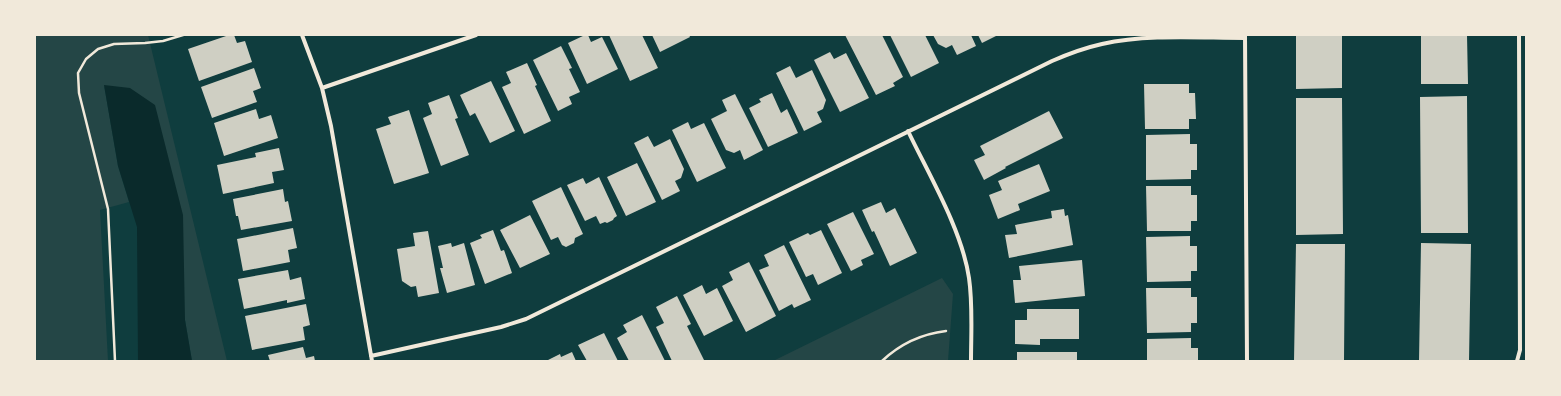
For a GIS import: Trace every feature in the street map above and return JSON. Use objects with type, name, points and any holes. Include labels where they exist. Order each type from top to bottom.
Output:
[{"type":"street","points":[[302,35],[322,88],[331,126],[372,361]]},
{"type":"street","points":[[322,88],[476,35]]},
{"type":"street","points":[[1517,361],[1520,350],[1519,35]]},
{"type":"street","points":[[371,356],[501,327],[526,319],[908,131],[1052,61],[1077,51],[1102,44],[1128,40],[1246,36],[1247,361]]},
{"type":"street","points":[[908,131],[952,224],[962,251],[969,277],[971,300],[971,361]]},
{"type":"path","points":[[115,361],[108,208],[79,94],[78,73],[86,59],[98,49],[114,44],[163,41],[183,35]]},
{"type":"path","points":[[882,361],[892,351],[914,339],[929,333],[946,331]]},
{"type":"shaded area","points":[[35,35],[148,35],[227,361],[192,361],[185,320],[104,85],[118,166],[129,202],[100,210],[108,361],[35,361]]},
{"type":"shaded area","points":[[104,85],[130,88],[155,105],[183,215],[185,320],[192,361],[138,361],[137,227],[118,166]]},
{"type":"shaded area","points":[[942,278],[953,294],[948,361],[773,361]]},
{"type":"building","points":[[229,35],[234,35],[237,43],[245,41],[252,62],[199,81],[188,49]]},
{"type":"building","points":[[588,35],[591,42],[602,37],[618,69],[587,84],[568,43]]},
{"type":"building","points":[[609,35],[642,35],[658,68],[630,81]]},
{"type":"building","points":[[652,35],[689,35],[690,37],[660,52]]},
{"type":"building","points":[[845,35],[882,35],[903,77],[893,83],[895,86],[876,95]]},
{"type":"building","points":[[890,35],[925,35],[939,63],[911,77]]},
{"type":"building","points":[[933,35],[971,35],[976,46],[957,55],[952,45],[946,48],[938,44]]},
{"type":"building","points":[[978,35],[998,35],[982,43]]},
{"type":"building","points":[[1296,35],[1342,35],[1342,88],[1296,89]]},
{"type":"building","points":[[1421,35],[1467,35],[1468,84],[1421,84]]},
{"type":"building","points":[[561,46],[572,68],[569,69],[580,92],[569,97],[572,104],[558,111],[533,60]]},
{"type":"building","points":[[830,52],[834,59],[846,53],[869,98],[840,112],[814,60]]},
{"type":"building","points":[[527,63],[537,85],[535,86],[551,121],[524,134],[502,87],[511,83],[506,72]]},
{"type":"building","points":[[790,66],[796,78],[812,70],[826,100],[823,109],[817,112],[822,122],[804,131],[776,73]]},
{"type":"building","points":[[254,68],[261,88],[253,91],[257,102],[212,118],[201,87]]},
{"type":"building","points":[[491,81],[515,131],[490,143],[475,113],[470,116],[460,95]]},
{"type":"building","points":[[1144,84],[1189,84],[1189,93],[1195,93],[1196,119],[1189,119],[1189,129],[1145,129]]},
{"type":"building","points":[[772,93],[781,113],[787,109],[798,133],[768,147],[749,108],[761,102],[759,99]]},
{"type":"building","points":[[735,94],[763,150],[744,160],[740,150],[734,153],[726,150],[711,119],[727,111],[722,100]]},
{"type":"building","points":[[449,95],[458,118],[455,119],[469,155],[441,166],[423,118],[432,114],[428,103]]},
{"type":"building","points":[[1467,96],[1468,233],[1421,233],[1420,97]]},
{"type":"building","points":[[1296,98],[1342,98],[1343,234],[1296,235]]},
{"type":"building","points":[[256,109],[259,119],[271,115],[278,138],[224,156],[214,123]]},
{"type":"building","points":[[409,110],[429,173],[394,184],[376,129],[391,124],[388,117]]},
{"type":"building","points":[[1049,111],[1063,138],[1005,167],[1006,168],[984,180],[974,160],[985,155],[980,146]]},
{"type":"building","points":[[688,122],[691,129],[704,123],[726,168],[697,182],[672,130]]},
{"type":"building","points":[[1190,134],[1190,144],[1197,144],[1197,170],[1191,170],[1191,179],[1146,180],[1146,135]]},
{"type":"building","points":[[648,136],[654,147],[670,139],[684,169],[681,178],[675,181],[680,191],[662,200],[634,143]]},
{"type":"building","points":[[279,148],[284,170],[272,172],[274,183],[223,194],[217,165],[256,157],[255,153]]},
{"type":"building","points":[[637,163],[656,202],[626,216],[607,177]]},
{"type":"building","points":[[1039,164],[1050,191],[1018,204],[1020,210],[998,219],[989,195],[1002,190],[998,181]]},
{"type":"building","points":[[599,177],[617,216],[607,223],[605,222],[600,224],[596,216],[585,221],[567,185],[583,178],[586,184]]},
{"type":"building","points":[[1146,186],[1191,186],[1191,195],[1197,195],[1197,221],[1191,221],[1191,231],[1147,231]]},
{"type":"building","points":[[561,187],[583,234],[575,238],[574,243],[566,247],[562,245],[558,237],[551,240],[532,201]]},
{"type":"building","points":[[283,189],[285,202],[288,201],[292,221],[241,230],[238,216],[236,216],[233,199]]},
{"type":"building","points":[[881,202],[886,213],[895,208],[917,253],[890,266],[874,231],[872,232],[862,210]]},
{"type":"building","points":[[1064,209],[1065,216],[1068,215],[1073,245],[1009,258],[1005,235],[1017,234],[1015,225],[1052,218],[1051,211]]},
{"type":"building","points":[[853,212],[874,254],[861,260],[863,265],[851,271],[827,224]]},
{"type":"building","points":[[530,215],[550,254],[520,268],[500,230]]},
{"type":"building","points":[[293,228],[297,248],[288,250],[290,262],[243,271],[237,239]]},
{"type":"building","points":[[493,230],[501,251],[504,250],[512,273],[485,284],[470,243],[482,238],[480,235]]},
{"type":"building","points":[[821,230],[842,273],[818,285],[813,274],[806,277],[789,242],[808,233],[810,235]]},
{"type":"building","points":[[428,231],[439,293],[418,297],[416,286],[411,287],[402,281],[397,249],[415,246],[413,233]]},
{"type":"building","points":[[1190,236],[1190,246],[1197,246],[1197,271],[1191,271],[1191,281],[1147,282],[1146,237]]},
{"type":"building","points":[[451,243],[452,247],[464,243],[475,285],[447,293],[440,268],[443,268],[438,246]]},
{"type":"building","points":[[1421,243],[1471,244],[1469,361],[1419,361]]},
{"type":"building","points":[[1296,244],[1345,244],[1344,361],[1294,361]]},
{"type":"building","points":[[784,245],[811,300],[794,308],[792,304],[779,311],[759,270],[769,266],[764,255]]},
{"type":"building","points":[[1082,260],[1085,296],[1015,303],[1013,280],[1021,280],[1019,266]]},
{"type":"building","points":[[749,262],[776,316],[746,332],[722,286],[733,280],[729,272]]},
{"type":"building","points":[[288,270],[290,280],[301,277],[305,299],[287,303],[287,300],[244,309],[238,279]]},
{"type":"building","points":[[702,285],[706,294],[717,288],[733,321],[704,336],[683,295]]},
{"type":"building","points":[[1146,288],[1191,288],[1191,297],[1197,297],[1197,323],[1191,323],[1191,332],[1147,333]]},
{"type":"building","points":[[677,296],[691,324],[687,326],[704,360],[672,361],[656,327],[664,323],[656,307]]},
{"type":"building","points":[[306,304],[310,325],[303,327],[305,340],[252,350],[245,316]]},
{"type":"building","points":[[1027,309],[1079,309],[1079,339],[1040,339],[1040,345],[1015,344],[1015,320],[1027,320]]},
{"type":"building","points":[[642,315],[665,361],[629,361],[617,338],[627,332],[623,325]]},
{"type":"building","points":[[604,333],[618,361],[587,361],[578,345]]},
{"type":"building","points":[[1191,338],[1191,348],[1198,348],[1198,361],[1147,361],[1147,339]]},
{"type":"building","points":[[303,347],[306,358],[314,356],[315,361],[270,361],[268,355]]},
{"type":"building","points":[[572,352],[576,361],[546,361],[560,354],[561,357]]},
{"type":"building","points":[[1017,352],[1077,352],[1077,361],[1017,361]]}]
